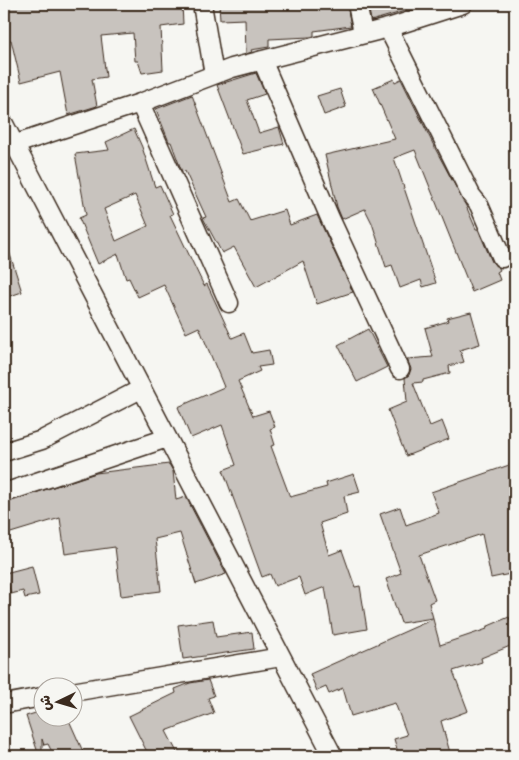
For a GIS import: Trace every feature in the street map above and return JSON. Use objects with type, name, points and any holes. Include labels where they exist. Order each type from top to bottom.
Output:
[{"type":"street","points":[[202,4],[214,75]]},
{"type":"street","points":[[357,4],[363,33]]},
{"type":"street","points":[[9,146],[140,103],[232,68],[388,28],[463,4]]},
{"type":"street","points":[[388,28],[470,195],[479,204],[502,258]]},
{"type":"street","points":[[262,60],[330,218],[400,369]]},
{"type":"street","points":[[140,103],[229,303]]},
{"type":"street","points":[[4,124],[9,146],[141,389],[333,756]]},
{"type":"street","points":[[4,452],[42,440],[141,389]]},
{"type":"street","points":[[4,493],[167,438]]},
{"type":"street","points":[[82,690],[282,657]]},
{"type":"street","points":[[4,704],[32,699]]},
{"type":"building","points":[[4,4],[116,4],[116,7],[135,4],[182,4],[183,24],[161,27],[163,70],[142,73],[138,61],[135,61],[133,33],[101,36],[106,77],[92,79],[97,106],[68,115],[60,72],[21,82],[11,40],[4,41]]},
{"type":"building","points":[[219,4],[241,4],[241,6],[347,4],[351,26],[314,31],[314,36],[310,37],[269,39],[269,47],[251,50],[252,52],[246,54],[245,19],[220,20]]},
{"type":"building","points":[[368,4],[422,4],[422,6],[371,21]]},
{"type":"building","points":[[256,73],[265,94],[247,100],[259,133],[279,127],[284,144],[243,154],[217,85]]},
{"type":"building","points":[[394,79],[395,82],[401,79],[476,229],[478,229],[492,262],[500,270],[497,272],[500,280],[472,292],[415,150],[394,158],[436,283],[423,287],[421,280],[400,288],[392,265],[386,267],[372,223],[365,209],[342,219],[337,207],[325,155],[395,139],[373,88]]},
{"type":"building","points":[[340,89],[346,107],[324,115],[317,96]]},
{"type":"building","points":[[192,95],[232,202],[239,199],[250,221],[285,210],[290,225],[317,215],[353,292],[317,304],[303,261],[256,287],[234,247],[222,253],[203,218],[206,217],[185,171],[182,172],[156,109]]},
{"type":"building","points":[[134,129],[155,187],[160,185],[173,214],[170,215],[204,286],[207,284],[232,338],[244,333],[252,353],[269,350],[272,365],[258,367],[260,371],[238,381],[253,416],[269,411],[275,427],[270,429],[275,445],[271,446],[290,497],[327,487],[326,483],[354,474],[360,492],[344,496],[347,514],[320,523],[329,555],[342,550],[355,587],[360,586],[367,629],[333,635],[325,587],[305,595],[299,577],[275,586],[270,574],[262,577],[223,470],[236,465],[222,425],[191,438],[178,407],[224,387],[199,327],[186,333],[164,285],[138,297],[129,278],[126,279],[118,254],[98,264],[79,218],[86,215],[75,154],[109,150],[106,142]],"holes":[[[135,195],[148,226],[116,241],[104,209]]]},
{"type":"building","points":[[4,245],[7,245],[22,292],[4,298]]},
{"type":"building","points":[[471,312],[480,344],[460,350],[464,362],[449,366],[450,373],[423,380],[423,382],[413,383],[430,426],[442,421],[449,439],[406,456],[388,410],[407,402],[405,378],[409,375],[411,369],[407,359],[433,357],[425,328],[448,321],[447,318]]},
{"type":"building","points":[[368,329],[387,367],[357,382],[338,345]]},
{"type":"building","points":[[515,463],[515,573],[491,578],[482,534],[419,555],[435,600],[429,603],[433,618],[401,623],[386,579],[401,573],[380,514],[400,507],[406,525],[439,513],[431,492]]},
{"type":"building","points":[[169,464],[173,471],[176,500],[186,497],[226,574],[196,584],[180,533],[155,539],[161,591],[121,596],[115,547],[65,554],[60,518],[4,535],[4,503],[96,473]]},
{"type":"building","points":[[32,566],[39,595],[25,598],[23,591],[11,594],[5,573]]},
{"type":"building","points":[[509,617],[515,633],[515,644],[481,658],[482,662],[453,671],[468,711],[441,721],[451,756],[399,756],[394,739],[407,735],[395,703],[351,716],[343,688],[329,694],[326,687],[317,691],[310,674],[433,619],[440,645],[487,629],[486,627]]},
{"type":"building","points":[[213,620],[216,637],[252,632],[254,649],[183,659],[178,625]]},
{"type":"building","points":[[208,680],[214,696],[208,698],[214,713],[166,731],[179,756],[149,756],[129,716],[176,693],[175,689],[190,683]]},
{"type":"building","points":[[32,714],[32,728],[72,728],[85,756],[54,756],[48,744],[44,745],[42,739],[42,756],[39,756],[26,716]]}]
